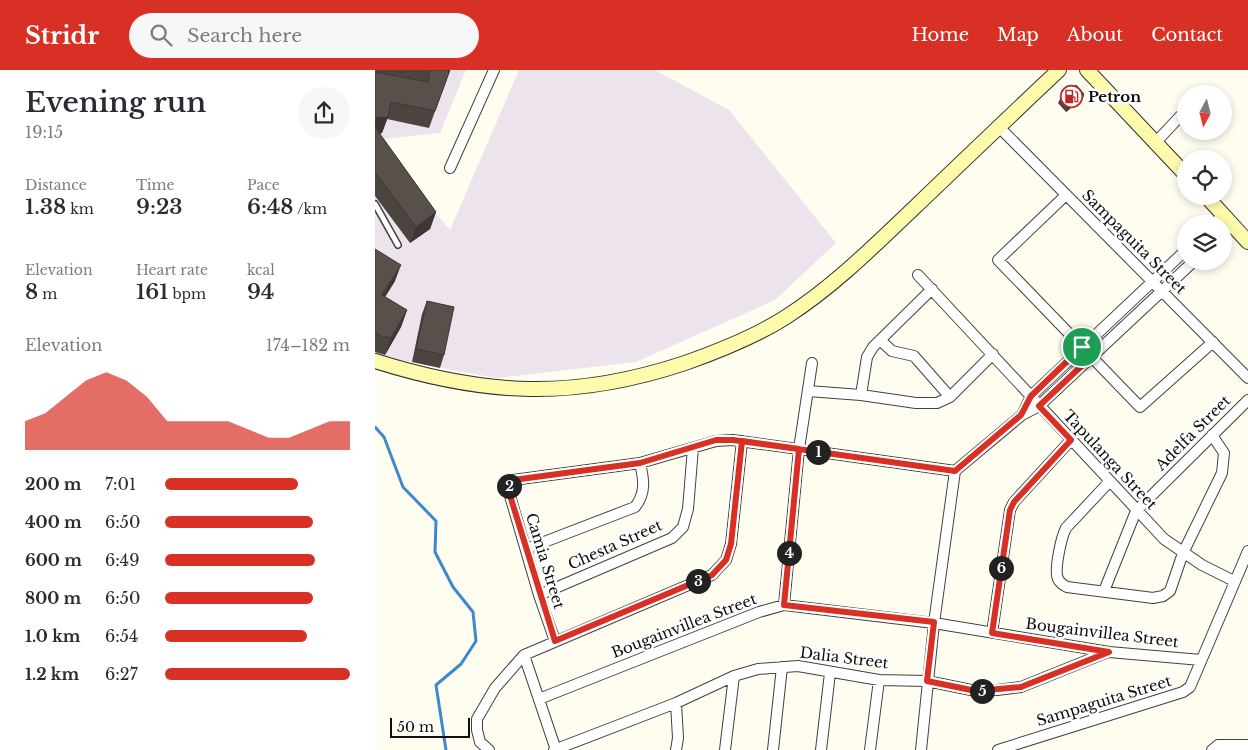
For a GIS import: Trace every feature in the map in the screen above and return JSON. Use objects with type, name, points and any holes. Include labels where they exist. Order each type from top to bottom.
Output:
[{"type":"street","points":[[451,168],[493,70]]},
{"type":"street","points":[[375,361],[465,384],[512,389],[553,390],[601,385],[648,375],[717,352],[787,317],[839,277],[1059,70]]},
{"type":"street","points":[[1087,70],[1177,165]]},
{"type":"street","points":[[1156,142],[1177,120]]},
{"type":"street","name":"Sampaguita Street","points":[[999,127],[1248,378]]},
{"type":"street","points":[[1066,195],[998,260],[1140,407],[1213,342]]},
{"type":"street","points":[[1232,230],[1248,242]]},
{"type":"street","points":[[1021,415],[1031,396],[1177,259]]},
{"type":"street","points":[[921,750],[934,622],[955,471],[1021,415],[1039,406],[1184,270]]},
{"type":"street","name":"Tapulanga Street","points":[[918,275],[1136,511],[1183,553],[1234,581]]},
{"type":"street","points":[[861,395],[867,356],[880,340],[932,290]]},
{"type":"street","points":[[880,340],[892,351],[914,356],[950,397]]},
{"type":"street","points":[[808,392],[861,395],[916,403],[937,403],[950,397],[993,354]]},
{"type":"street","points":[[784,605],[799,449],[812,363]]},
{"type":"street","name":"Adelfa Street","points":[[1104,591],[1136,511],[1248,400]]},
{"type":"street","points":[[1110,481],[1066,528],[1062,537],[1057,578],[1061,584],[1067,587],[1153,598],[1163,596],[1170,591],[1183,553],[1222,473],[1225,453],[1212,435]]},
{"type":"street","points":[[526,549],[635,507],[642,498],[644,481],[640,463],[716,440],[742,441],[955,471]]},
{"type":"street","points":[[992,633],[1010,510],[1014,502],[1071,440]]},
{"type":"street","points":[[489,750],[481,742],[477,730],[477,719],[495,688],[524,655],[712,575],[726,560],[731,544],[742,441]]},
{"type":"street","name":"Chesta Street","points":[[539,595],[672,538],[683,527],[688,509],[693,448]]},
{"type":"street","name":"Camia Street","points":[[555,641],[539,595],[508,489],[513,480],[640,463]]},
{"type":"street","name":"Sampaguita Street","points":[[998,750],[1183,692],[1190,687],[1248,551]]},
{"type":"street","name":"Bougainvillea Street","points":[[539,699],[759,612],[784,605],[934,622],[1109,652],[1201,660]]},
{"type":"street","name":"Dalia Street","points":[[555,750],[676,703],[734,676],[758,669],[798,666],[879,680],[927,681],[976,691],[1021,687],[1109,652]]},
{"type":"street","points":[[524,655],[555,750]]},
{"type":"street","points":[[773,750],[781,667]]},
{"type":"street","points":[[821,750],[830,673]]},
{"type":"street","points":[[725,750],[734,676]]},
{"type":"street","points":[[870,750],[879,680]]},
{"type":"street","points":[[676,703],[678,738],[676,750]]},
{"type":"street","points":[[1212,750],[1218,745],[1248,745]]},
{"type":"lane","points":[[375,204],[398,245]]},
{"type":"shaded area","points":[[375,70],[466,70],[440,133],[375,140]]},
{"type":"shaded area","points":[[519,70],[655,70],[729,110],[836,243],[775,300],[636,362],[496,378],[383,357],[375,352],[375,143],[450,230]]},
{"type":"building","points":[[430,70],[450,70],[435,111],[391,102],[388,117],[375,118],[375,72],[428,82]]},
{"type":"building","points":[[1076,85],[1084,94],[1068,108],[1060,99]]},
{"type":"building","points":[[375,127],[436,212],[416,227],[375,172]]},
{"type":"building","points":[[375,249],[401,265],[382,295],[407,310],[391,338],[381,336],[375,332]]},
{"type":"building","points":[[427,301],[454,307],[444,355],[416,349]]},
{"type":"waterway","points":[[375,427],[384,437],[403,487],[436,521],[435,552],[453,587],[473,612],[476,641],[461,664],[436,685],[446,750]]},
{"type":"place","name":"Petron","points":[[1072,97]]},
{"type":"route","points":[[1082,347],[1031,396],[1021,415],[955,471],[733,440],[716,440],[640,463],[513,480],[509,483],[508,489],[539,595],[555,641],[712,575],[726,560],[731,544],[742,441],[799,449],[784,605],[934,622],[927,681],[976,691],[1021,687],[1109,652],[992,633],[1007,518],[1010,510],[1014,502],[1071,440],[1039,406],[1091,357],[1082,347]]}]
